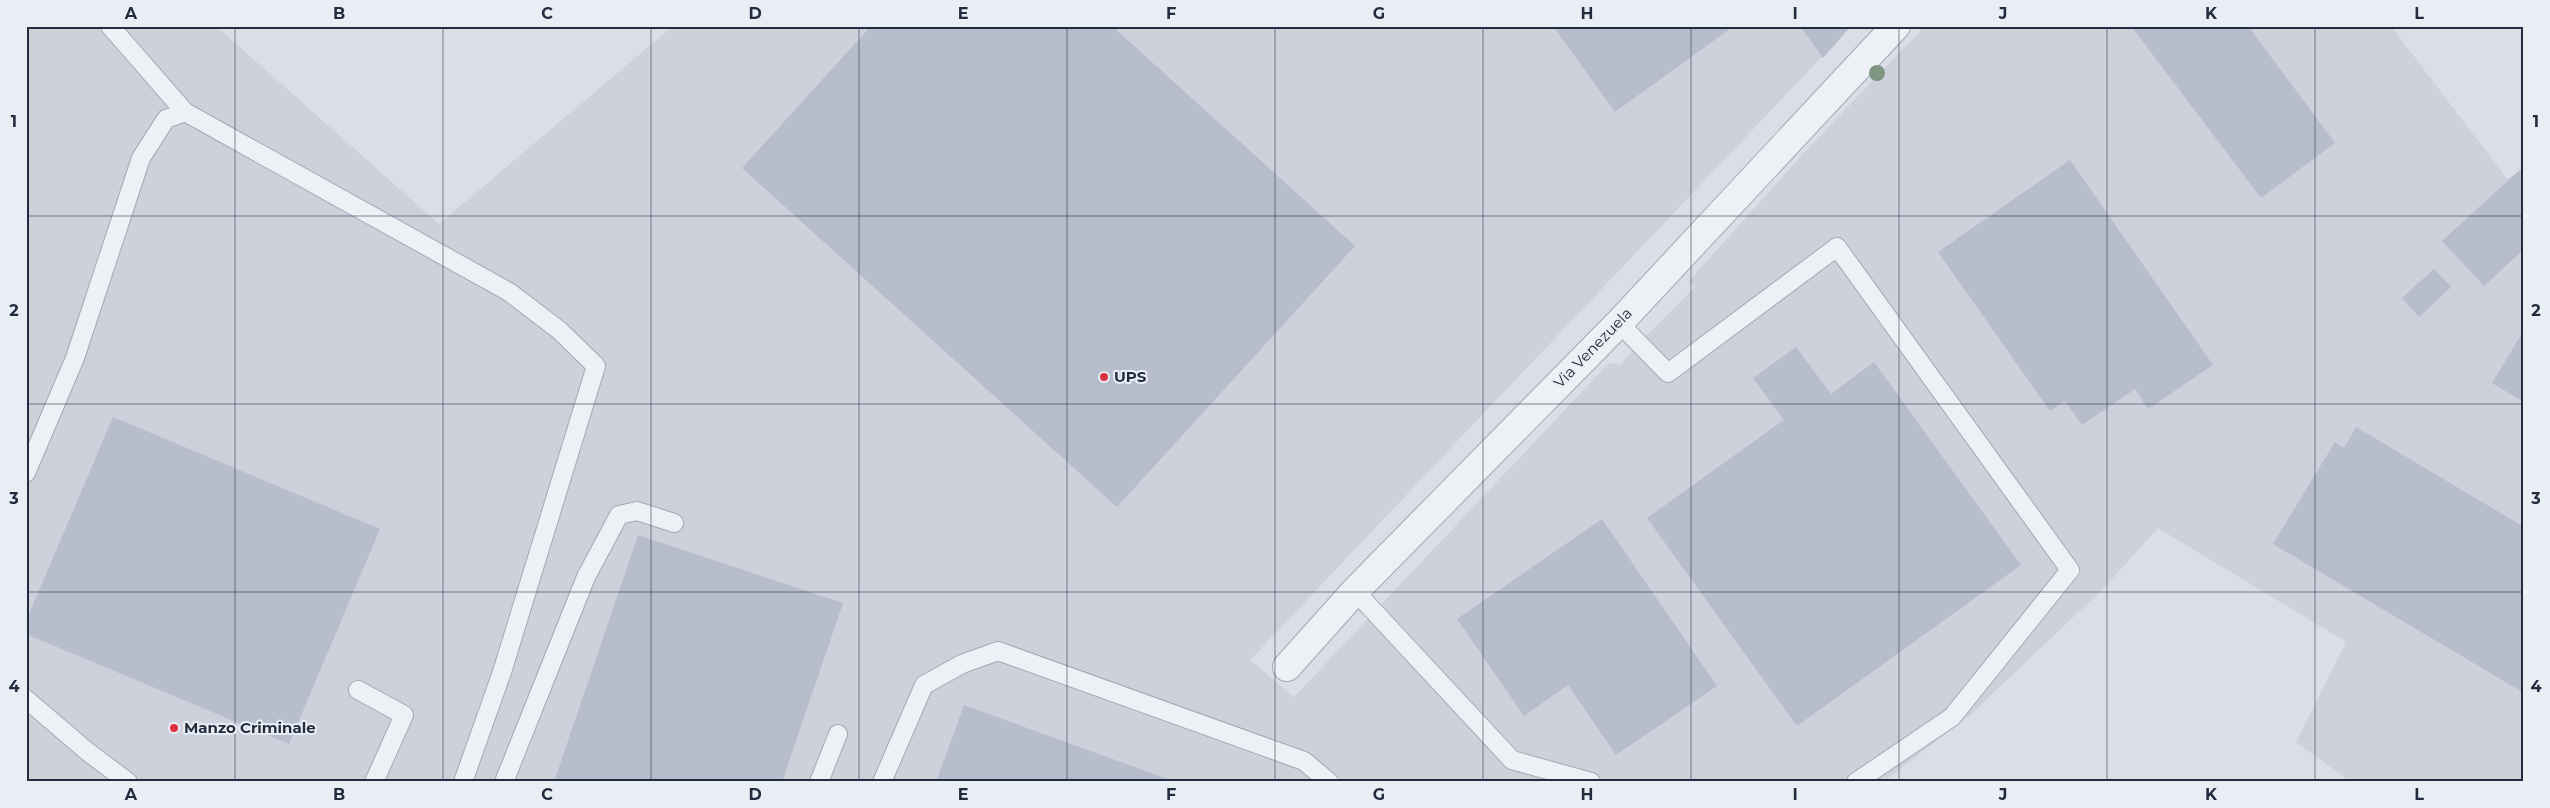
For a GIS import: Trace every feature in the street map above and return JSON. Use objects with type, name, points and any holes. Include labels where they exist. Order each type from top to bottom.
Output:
[{"type":"street","name":"Via Venezuela","points":[[1287,667],[1355,591],[1619,323],[1896,26]]},
{"type":"lane","points":[[110,26],[185,112],[509,292],[559,330],[596,366],[502,672],[463,782]]},
{"type":"lane","points":[[26,473],[75,358],[141,158],[166,119],[185,112]]},
{"type":"lane","points":[[1619,323],[1668,373],[1836,247],[2070,570],[1952,717],[1856,782]]},
{"type":"lane","points":[[504,782],[586,577],[619,515],[637,511],[674,523]]},
{"type":"lane","points":[[1355,591],[1512,760],[1591,782]]},
{"type":"lane","points":[[882,782],[924,684],[962,664],[998,652],[1304,761],[1329,782]]},
{"type":"lane","points":[[358,690],[404,715],[374,782]]},
{"type":"lane","points":[[26,699],[88,752],[128,782]]},
{"type":"lane","points":[[26,706],[44,714]]},
{"type":"lane","points":[[819,782],[838,734]]},
{"type":"shaded area","points":[[26,26],[216,26],[439,224],[673,26],[1851,26],[1250,660],[1294,697],[1609,363],[1621,364],[1638,344],[1695,287],[1688,282],[1801,156],[1925,26],[2391,26],[2507,179],[2524,169],[2524,782],[2351,782],[2296,742],[2346,642],[2158,528],[2102,590],[1969,716],[1883,782],[26,782]]},
{"type":"building","name":"UPS","points":[[871,26],[1112,26],[1355,246],[1117,507],[742,168]]},
{"type":"building","points":[[1553,26],[1734,26],[1615,112]]},
{"type":"building","points":[[1800,26],[1851,26],[1823,58]]},
{"type":"building","points":[[2131,26],[2248,26],[2335,143],[2261,198]]},
{"type":"building","points":[[2070,160],[2213,365],[2148,409],[2135,389],[2082,425],[2065,401],[2050,411],[1938,252]]},
{"type":"building","points":[[2522,168],[2524,249],[2484,286],[2442,241]]},
{"type":"building","points":[[2434,269],[2451,287],[2419,317],[2402,298]]},
{"type":"building","points":[[2524,330],[2524,402],[2492,383]]},
{"type":"building","points":[[1796,347],[1831,394],[1874,362],[2021,565],[1797,726],[1647,518],[1784,420],[1753,378]]},
{"type":"building","points":[[113,417],[380,529],[289,744],[26,634],[26,621]]},
{"type":"building","points":[[2356,427],[2524,527],[2524,693],[2273,544],[2335,442],[2344,448]]},
{"type":"building","points":[[1602,519],[1717,686],[1616,755],[1568,685],[1524,716],[1457,619]]},
{"type":"building","points":[[638,535],[843,603],[782,782],[554,782]]},
{"type":"building","points":[[964,705],[1176,782],[936,782]]},
{"type":"place","name":"UPS","points":[[1104,377]]},
{"type":"place","name":"Manzo Criminale","points":[[174,728]]}]
